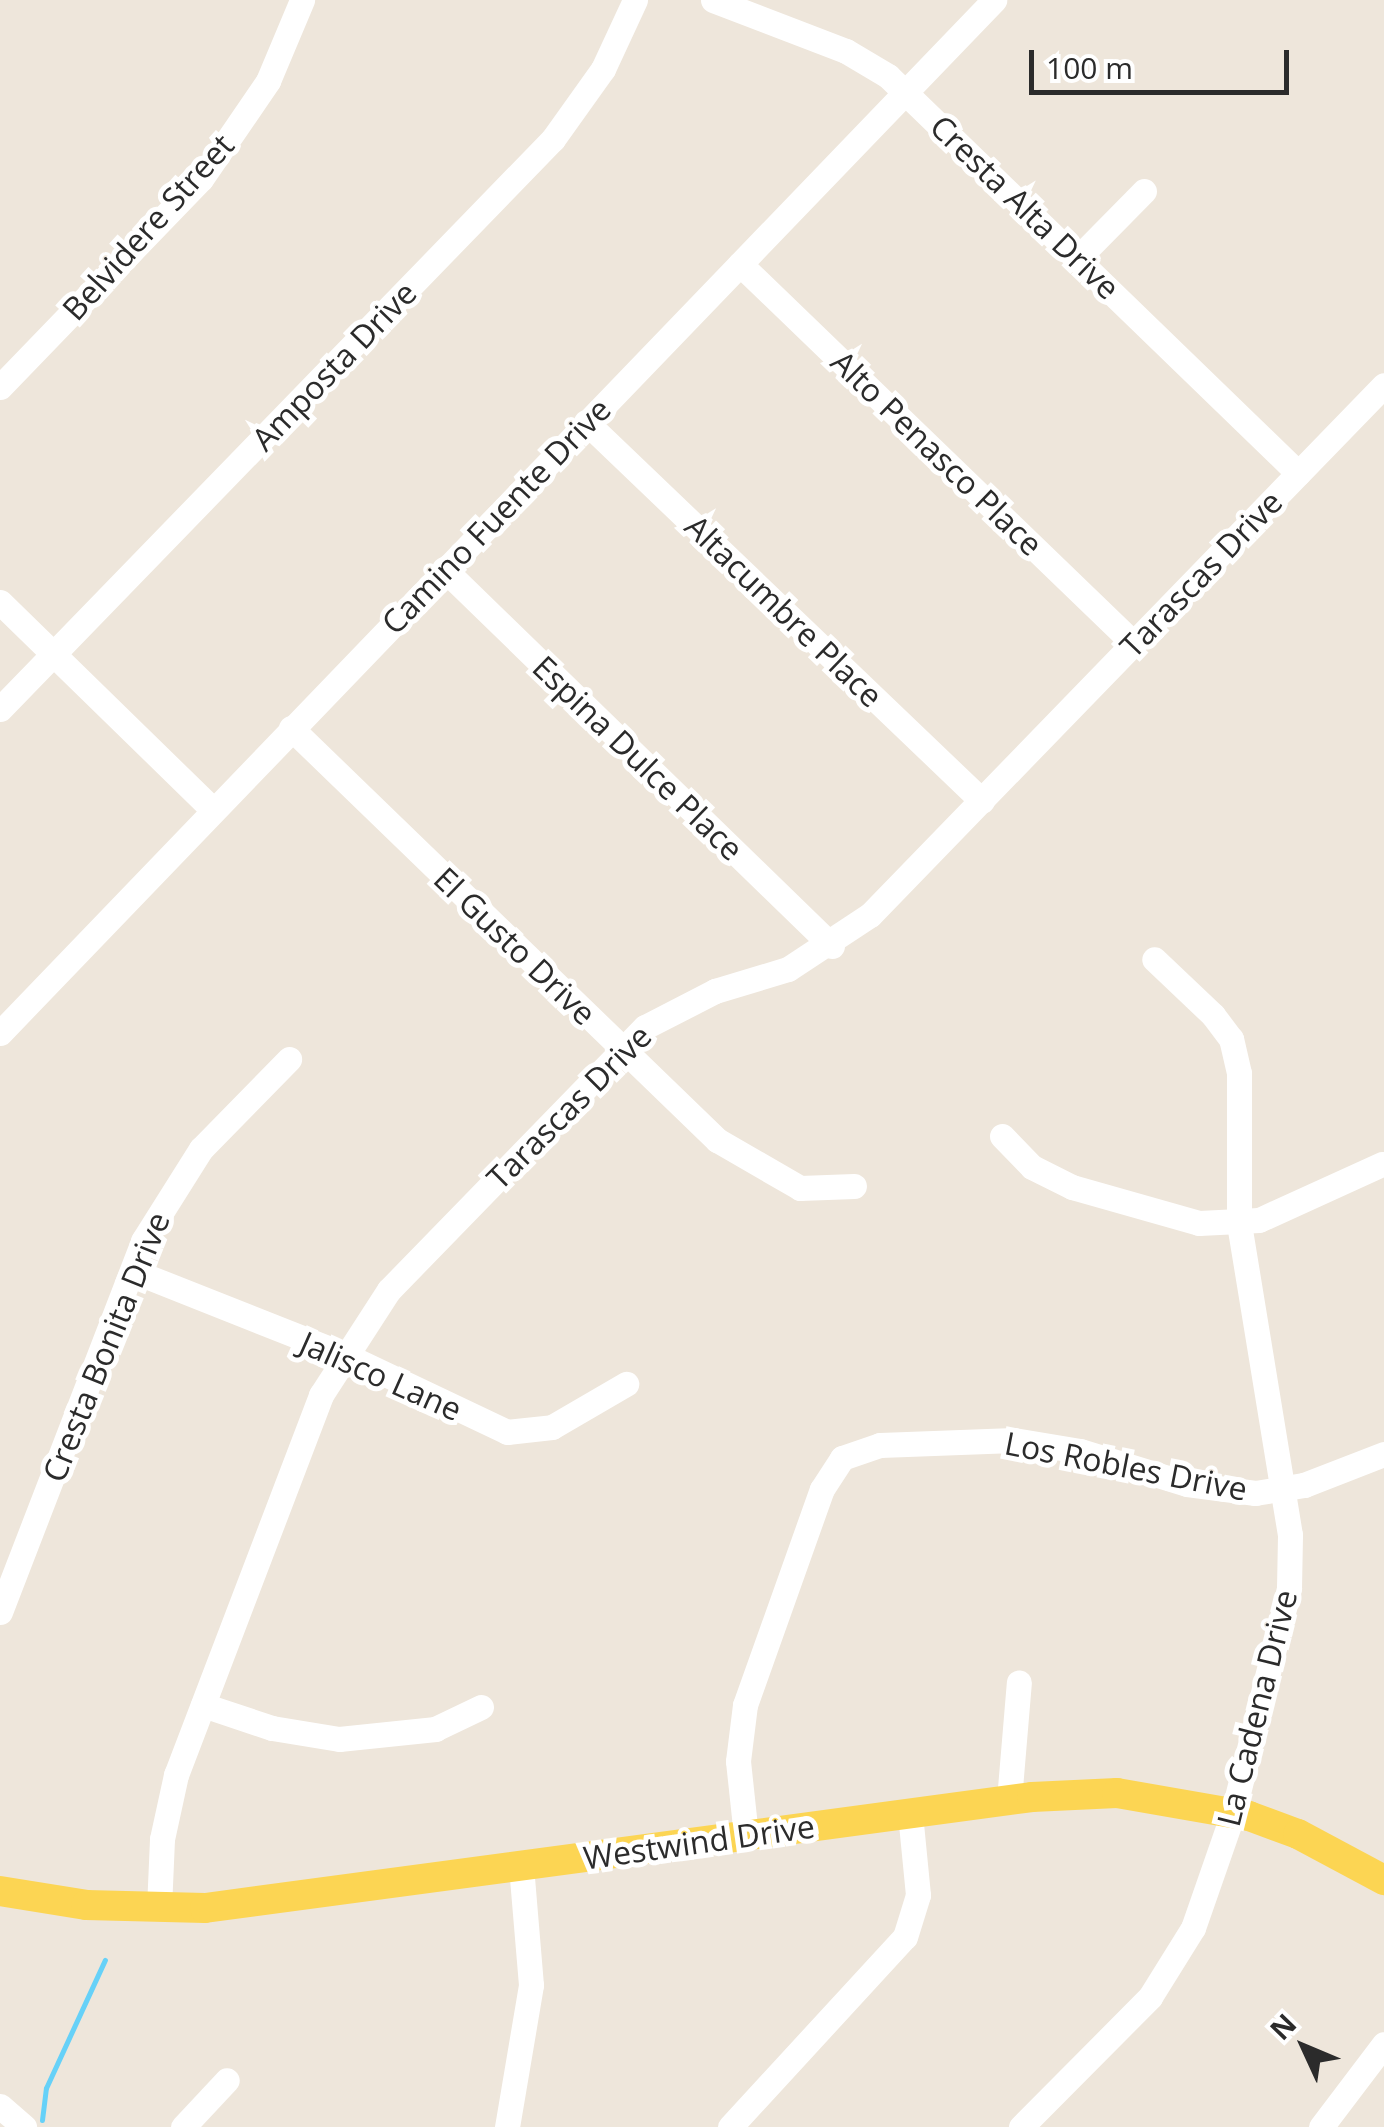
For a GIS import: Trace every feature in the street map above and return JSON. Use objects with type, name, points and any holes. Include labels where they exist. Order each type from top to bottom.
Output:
[{"type":"main road","name":"Westwind Drive","points":[[0,1891],[86,1905],[159,1908],[248,1904],[1009,1800],[1144,1795],[1232,1813],[1298,1834],[1384,1880]]},
{"type":"street","name":"Belvidere Street","points":[[0,387],[202,179],[268,80],[302,0]]},
{"type":"street","name":"Amposta Drive","points":[[0,709],[553,139],[602,70],[635,0]]},
{"type":"street","name":"Cresta Alta Drive","points":[[713,0],[846,51],[905,92],[1298,473]]},
{"type":"street","name":"Camino Fuente Drive","points":[[0,1033],[994,0]]},
{"type":"street","points":[[1078,258],[1144,191]]},
{"type":"street","name":"Alto Penasco Place","points":[[740,264],[1133,643]]},
{"type":"street","name":"Tarascas Drive","points":[[159,1908],[170,1799],[203,1704],[321,1395],[343,1354],[389,1290],[621,1049],[682,1004],[768,977],[832,946],[982,801],[1384,384]]},
{"type":"street","name":"Altacumbre Place","points":[[586,422],[982,801]]},
{"type":"street","name":"Espina Dulce Place","points":[[444,569],[832,946]]},
{"type":"street","points":[[0,602],[212,810]]},
{"type":"street","name":"El Gusto Drive","points":[[291,728],[718,1140],[760,1170],[814,1191],[854,1186]]},
{"type":"street","name":"La Cadena Drive","points":[[1021,2127],[1132,2018],[1169,1971],[1200,1912],[1232,1813],[1289,1588],[1282,1490],[1238,1222],[1239,1073],[1231,1040],[1154,958]]},
{"type":"street","name":"Cresta Bonita Drive","points":[[0,1612],[133,1272],[166,1199],[201,1149],[289,1058]]},
{"type":"street","points":[[1002,1136],[1032,1168],[1101,1199],[1199,1224],[1258,1220],[1382,1164]]},
{"type":"street","name":"Jalisco Lane","points":[[133,1272],[343,1354],[487,1424],[523,1434],[552,1428],[626,1384]]},
{"type":"street","name":"Los Robles Drive","points":[[746,1836],[738,1761],[745,1705],[822,1489],[842,1458],[880,1445],[1014,1440],[1080,1451],[1222,1491],[1282,1490],[1384,1454]]},
{"type":"street","points":[[1009,1800],[1019,1682]]},
{"type":"street","points":[[203,1704],[272,1728],[340,1739],[434,1729],[481,1708]]},
{"type":"street","points":[[730,2127],[905,1936],[918,1895],[910,1813]]},
{"type":"street","points":[[506,2127],[531,1986],[521,1866]]},
{"type":"street","points":[[1321,2127],[1384,2044]]},
{"type":"street","points":[[182,2127],[227,2080]]},
{"type":"street","points":[[0,2106],[24,2127]]},
{"type":"waterway","points":[[42,2120],[46,2088],[105,1960]]}]
